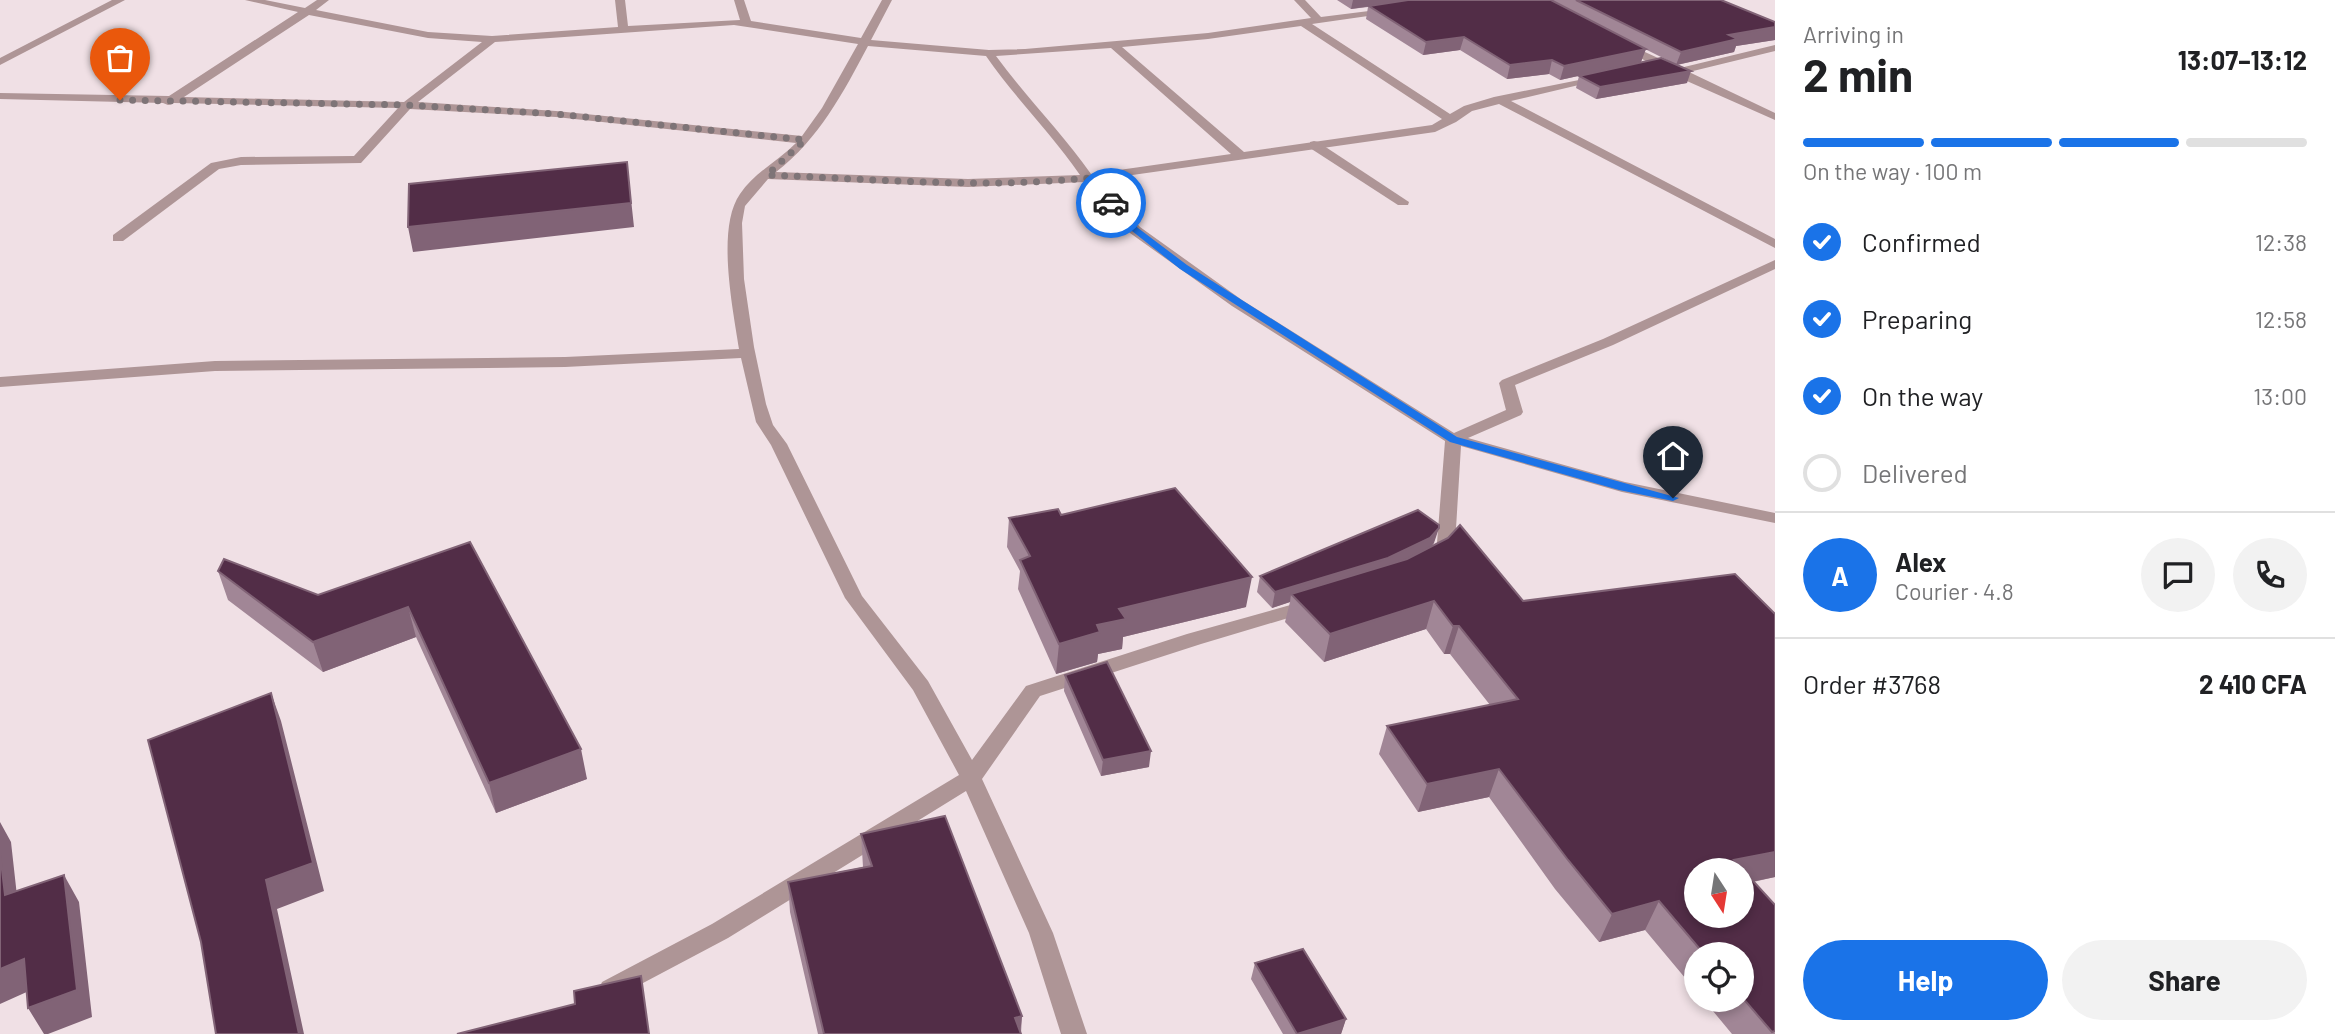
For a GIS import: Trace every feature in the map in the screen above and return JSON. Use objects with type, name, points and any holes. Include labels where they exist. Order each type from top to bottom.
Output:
[{"type":"street","points":[[0,62],[120,0]]},
{"type":"street","points":[[250,0],[428,35],[492,39],[746,23],[864,42],[989,52],[1025,52],[1208,36],[1399,8]]},
{"type":"street","points":[[168,102],[324,0]]},
{"type":"street","points":[[620,0],[623,29]]},
{"type":"street","points":[[740,0],[746,23]]},
{"type":"street","points":[[887,0],[805,140],[748,189],[737,210],[735,241],[739,301],[748,353],[764,424],[779,444],[854,598],[921,686],[971,778],[1041,933],[1074,1034]]},
{"type":"street","points":[[1299,0],[1319,20]]},
{"type":"street","points":[[1304,23],[1452,120]]},
{"type":"street","points":[[118,238],[215,166],[241,161],[357,160],[407,105],[492,39]]},
{"type":"street","points":[[1614,40],[1675,72],[1775,117]]},
{"type":"street","points":[[1114,45],[1241,156]]},
{"type":"street","points":[[1675,72],[1775,48]]},
{"type":"street","points":[[989,52],[1012,86],[1065,144],[1088,178],[1135,230],[1183,267],[1453,439],[1622,487],[1775,518]]},
{"type":"street","points":[[1646,66],[1660,64]]},
{"type":"street","points":[[767,175],[972,184],[1088,178],[1435,128],[1468,108],[1619,72]]},
{"type":"street","points":[[0,96],[168,102],[407,105],[556,114],[805,140]]},
{"type":"street","points":[[1498,99],[1775,244]]},
{"type":"street","points":[[1314,145],[1403,202]]},
{"type":"street","points":[[1453,439],[1515,412],[1507,383],[1608,342],[1775,264]]},
{"type":"street","points":[[0,382],[215,366],[565,362],[748,353]]},
{"type":"street","points":[[1412,569],[1433,559],[1446,545],[1453,439]]},
{"type":"street","points":[[587,1002],[720,930],[971,778],[1033,691],[1194,639],[1332,599]]},
{"type":"building","points":[[1408,0],[1551,0],[1646,49],[1564,66],[1552,60],[1510,65],[1464,37],[1426,42],[1369,6]]},
{"type":"building","points":[[1576,0],[1721,0],[1775,22],[1775,27],[1729,35],[1738,39],[1681,52]]},
{"type":"building","points":[[1661,58],[1691,71],[1600,87],[1579,76]]},
{"type":"building","points":[[627,162],[631,203],[408,227],[409,184]]},
{"type":"building","points":[[1175,488],[1252,577],[1119,609],[1126,619],[1097,625],[1100,632],[1059,644],[1020,560],[1030,556],[1009,518],[1058,509],[1061,515]]},
{"type":"building","points":[[1418,510],[1439,525],[1439,528],[1430,538],[1388,558],[1275,592],[1260,576]]},
{"type":"building","points":[[1460,525],[1523,601],[1735,574],[1775,614],[1775,852],[1744,858],[1684,858],[1684,928],[1754,928],[1754,882],[1775,905],[1775,1031],[1772,1032],[1754,1011],[1754,942],[1694,942],[1659,901],[1612,914],[1499,769],[1427,784],[1387,726],[1518,699],[1459,626],[1453,626],[1434,601],[1330,634],[1291,594],[1407,559],[1448,538]]},
{"type":"building","points":[[470,542],[581,749],[489,783],[408,607],[313,642],[218,571],[224,559],[318,595]]},
{"type":"building","points":[[1107,662],[1151,751],[1103,760],[1065,675]]},
{"type":"building","points":[[271,693],[313,863],[266,880],[299,1034],[216,1034],[201,942],[148,740]]},
{"type":"building","points":[[945,816],[1022,1016],[1015,1018],[1021,1034],[824,1034],[788,882],[872,866],[861,834]]},
{"type":"building","points":[[0,853],[5,895],[64,875],[77,990],[28,1008],[24,959],[0,969]]},
{"type":"building","points":[[1303,949],[1346,1019],[1297,1034],[1255,963]]},
{"type":"building","points":[[641,976],[649,1034],[457,1034],[575,1004],[574,991]]},
{"type":"way so far","points":[[120,100],[407,105],[556,114],[805,140],[767,175],[972,184],[1088,178],[1111,203]]},
{"type":"route","points":[[1111,203],[1135,230],[1183,267],[1453,439],[1622,487],[1673,498]]}]
